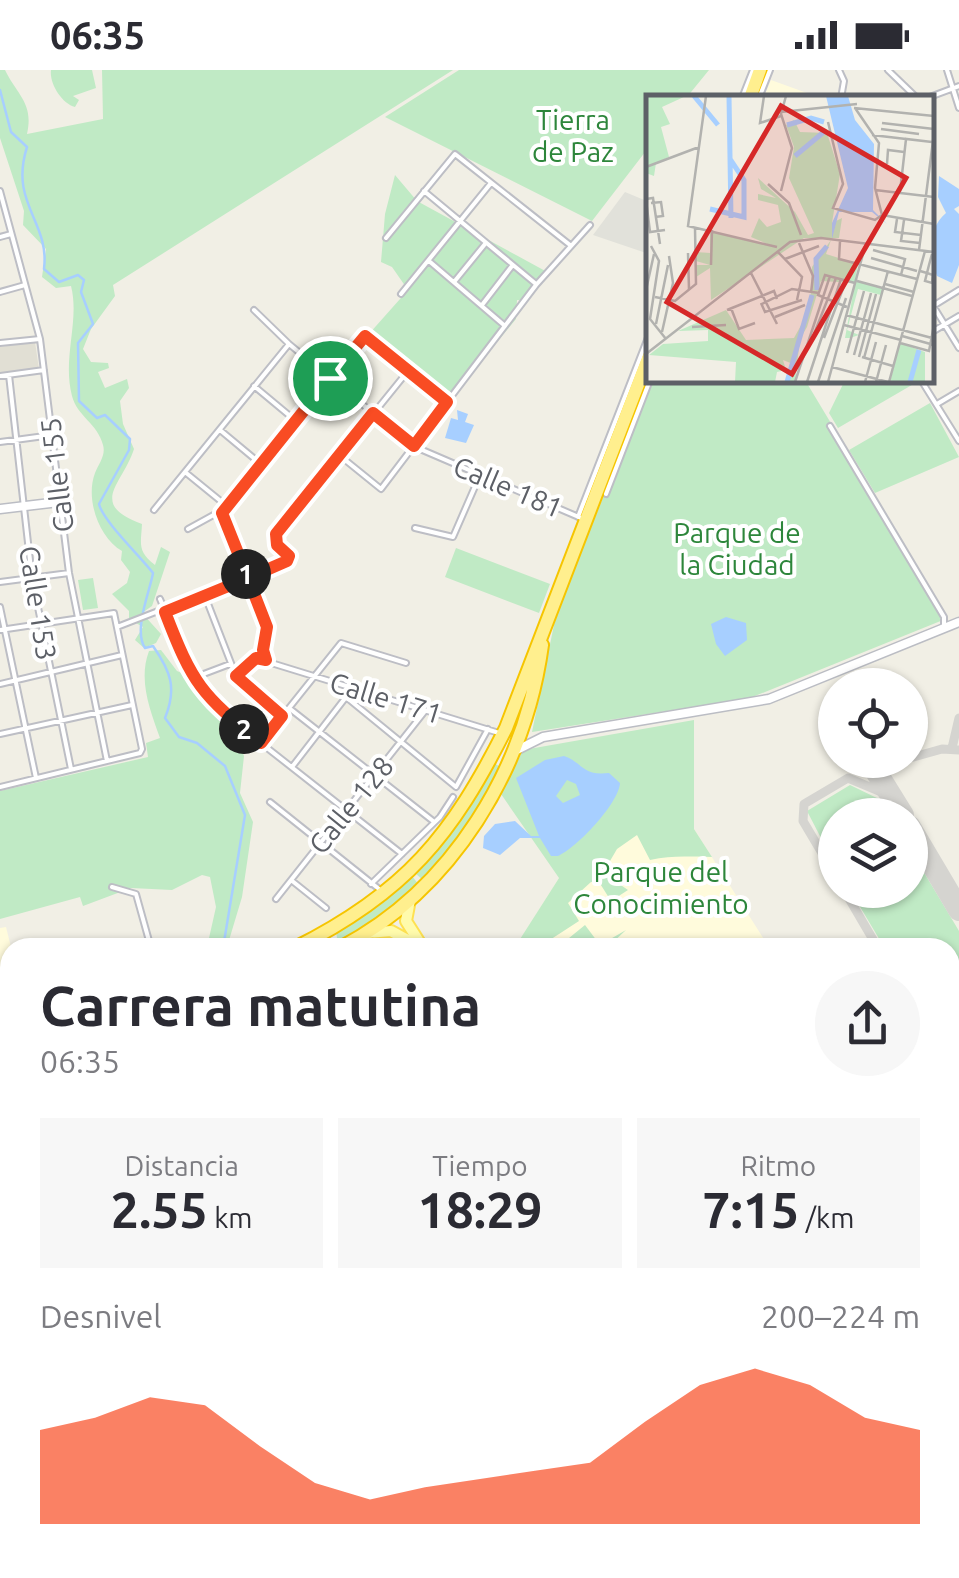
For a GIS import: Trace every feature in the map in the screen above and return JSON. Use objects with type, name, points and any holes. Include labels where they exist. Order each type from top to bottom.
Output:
[{"type":"highway","points":[[747,95],[757,70]]},
{"type":"highway","points":[[333,938],[332,930],[399,882],[452,826],[494,756],[582,518],[646,364]]},
{"type":"highway","points":[[617,438],[634,422]]},
{"type":"highway","points":[[355,938],[415,895],[473,826],[512,758],[523,729],[549,614]]},
{"type":"highway","points":[[505,731],[514,723],[523,729]]},
{"type":"highway","points":[[494,756],[500,766],[512,758]]},
{"type":"highway","points":[[399,882],[420,876],[415,895]]},
{"type":"highway","points":[[314,938],[338,925]]},
{"type":"main road","points":[[415,895],[408,927],[416,938]]},
{"type":"main road","points":[[364,938],[391,931],[405,938]]},
{"type":"street","points":[[760,95],[770,70]]},
{"type":"street","points":[[839,70],[844,81],[842,95]]},
{"type":"street","points":[[947,70],[956,87],[959,108]]},
{"type":"street","points":[[891,71],[914,95]]},
{"type":"street","points":[[386,238],[455,154],[572,246]]},
{"type":"street","points":[[402,294],[492,183]]},
{"type":"street","name":"Calle 155","points":[[0,192],[40,339],[76,618],[106,761]]},
{"type":"street","points":[[424,192],[536,284]]},
{"type":"street","points":[[339,455],[380,489],[536,284],[590,225]]},
{"type":"street","points":[[0,237],[11,234]]},
{"type":"street","points":[[454,282],[485,244]]},
{"type":"street","points":[[429,261],[505,326]]},
{"type":"street","points":[[482,305],[512,266]]},
{"type":"street","points":[[0,292],[25,285]]},
{"type":"street","points":[[934,304],[959,290]]},
{"type":"street","points":[[934,308],[959,348]]},
{"type":"street","name":"Calle 181","points":[[254,310],[288,344],[414,446],[582,518]]},
{"type":"street","points":[[934,331],[959,316]]},
{"type":"street","points":[[188,529],[228,507],[365,336],[447,402]]},
{"type":"street","points":[[1,341],[40,339]]},
{"type":"street","points":[[582,518],[646,343]]},
{"type":"street","points":[[154,510],[288,344]]},
{"type":"street","points":[[0,376],[44,370]]},
{"type":"street","points":[[117,627],[165,612],[287,561],[289,556],[277,545],[276,534],[408,371]]},
{"type":"street","name":"Calle 153","points":[[9,375],[39,624],[71,769]]},
{"type":"street","points":[[606,494],[649,382]]},
{"type":"street","points":[[923,382],[959,442]]},
{"type":"street","points":[[254,386],[296,420]]},
{"type":"street","points":[[936,404],[959,391]]},
{"type":"street","points":[[830,426],[944,616],[941,630]]},
{"type":"street","points":[[218,430],[262,465]]},
{"type":"street","points":[[0,442],[52,435]]},
{"type":"street","points":[[184,471],[228,507]]},
{"type":"street","points":[[415,528],[453,537],[480,475]]},
{"type":"street","points":[[0,509],[60,502]]},
{"type":"street","points":[[222,513],[267,627],[263,650],[267,661]]},
{"type":"street","points":[[0,582],[69,573]]},
{"type":"street","points":[[204,596],[238,679],[282,716]]},
{"type":"street","points":[[160,599],[192,678],[210,702],[402,854]]},
{"type":"street","points":[[0,608],[36,778]]},
{"type":"street","points":[[0,784],[140,754],[142,749],[114,613],[2,629]]},
{"type":"street","points":[[512,758],[543,738],[769,699],[959,622]]},
{"type":"street","points":[[261,743],[338,644],[345,642],[406,663]]},
{"type":"street","points":[[0,684],[122,655]]},
{"type":"street","points":[[238,679],[256,658],[267,661]]},
{"type":"street","name":"Calle 171","points":[[267,661],[426,711],[505,731]]},
{"type":"street","points":[[192,678],[231,663]]},
{"type":"street","points":[[292,767],[353,688]]},
{"type":"street","points":[[346,697],[456,786],[488,729]]},
{"type":"street","points":[[0,734],[132,705]]},
{"type":"street","points":[[289,708],[433,822]]},
{"type":"street","name":"Calle 128","points":[[276,898],[426,711]]},
{"type":"street","points":[[523,729],[543,738]]},
{"type":"street","points":[[369,904],[371,884],[433,822],[452,797]]},
{"type":"street","points":[[270,802],[378,889],[399,882]]},
{"type":"street","points":[[290,880],[326,908]]},
{"type":"street","points":[[112,886],[136,894],[148,938]]},
{"type":"shaded area","points":[[771,80],[812,95],[765,95]]},
{"type":"shaded area","points":[[625,192],[646,201],[646,253],[593,235]]},
{"type":"shaded area","points":[[35,342],[39,369],[0,374],[0,347]]},
{"type":"shaded area","name":"Parque del Conocimiento","points":[[693,804],[694,829],[763,938],[521,938],[559,878]]},
{"type":"shaded area","points":[[6,927],[9,938],[0,938],[0,928]]},
{"type":"green space","points":[[0,70],[5,70],[26,107],[27,134],[103,119],[102,70],[453,70],[113,285],[115,296],[91,329],[83,349],[91,362],[108,363],[109,368],[98,372],[105,388],[127,379],[129,388],[120,401],[123,424],[134,449],[112,501],[125,516],[142,524],[141,547],[149,560],[155,565],[161,547],[170,552],[152,606],[142,613],[161,634],[156,643],[144,648],[135,640],[143,627],[129,619],[129,611],[112,594],[127,583],[130,572],[121,560],[122,551],[101,527],[93,506],[92,483],[104,449],[97,431],[78,409],[69,382],[74,313],[71,286],[56,288],[42,277],[46,249],[23,225],[24,211],[0,138]]},
{"type":"green space","points":[[51,70],[92,70],[96,88],[73,96],[79,100],[75,107],[70,105],[54,87]]},
{"type":"green space","name":"Tierra de Paz","points":[[459,70],[709,70],[689,95],[646,95],[646,151],[592,221],[385,117]]},
{"type":"green space","points":[[395,175],[417,201],[549,273],[526,301],[517,300],[516,319],[450,399],[368,335],[408,290],[392,267],[381,262],[385,214]]},
{"type":"green space","name":"Parque de la Ciudad","points":[[649,382],[806,382],[948,618],[750,698],[532,732],[556,615]]},
{"type":"green space","points":[[844,382],[917,382],[838,428],[829,413]]},
{"type":"green space","points":[[930,403],[959,457],[875,493],[849,450]]},
{"type":"green space","points":[[456,548],[550,584],[539,613],[445,577]]},
{"type":"green space","points":[[93,578],[98,608],[83,610],[78,580]]},
{"type":"green space","points":[[161,650],[177,671],[194,678],[206,708],[225,725],[229,736],[237,739],[244,756],[240,793],[253,822],[242,897],[230,938],[209,938],[216,907],[210,877],[202,875],[172,890],[131,888],[83,906],[80,897],[0,919],[0,791],[148,757],[146,743],[160,738],[147,695],[149,651]]},
{"type":"green space","points":[[694,720],[694,829],[712,857],[650,860],[637,835],[617,849],[603,873],[628,890],[611,901],[599,882],[591,882],[568,903],[579,921],[553,938],[521,938],[559,878],[501,794],[523,750]]},
{"type":"green space","points":[[494,763],[502,768],[472,826],[424,881],[415,873]]},
{"type":"green space","points":[[850,785],[877,798],[828,798]]},
{"type":"green space","points":[[818,804],[818,832],[807,811]]},
{"type":"green space","points":[[412,876],[419,885],[348,938],[337,938],[336,930]]},
{"type":"green space","points":[[928,879],[959,931],[959,938],[879,938],[861,908],[928,908]]},
{"type":"green space","points":[[585,925],[595,938],[569,938]]},
{"type":"water","points":[[939,176],[959,189],[959,206],[954,209],[959,214],[959,265],[952,283],[937,276],[934,266],[934,231],[946,213],[938,197]]},
{"type":"water","points":[[457,410],[468,414],[465,422],[474,425],[466,443],[445,438],[451,418],[458,420]]},
{"type":"water","points":[[726,617],[746,623],[747,640],[725,656],[716,644],[711,624]]},
{"type":"water","points":[[564,756],[588,771],[609,773],[620,783],[613,802],[576,844],[558,856],[551,856],[540,838],[520,838],[500,855],[483,848],[484,836],[495,824],[515,821],[531,836],[539,836],[516,778],[545,760]],"holes":[[[567,780],[576,784],[580,795],[563,803],[556,796]]]},
{"type":"waterway","points":[[0,90],[11,132],[27,147],[23,183],[41,238],[44,269],[59,282],[78,275],[84,280],[81,292],[93,324],[78,343],[79,401],[97,418],[105,415],[130,439],[129,450],[99,504],[153,573],[141,631],[145,648],[153,646],[170,680],[171,698],[165,718],[179,737],[197,743],[225,766],[245,815],[225,938]]},
{"type":"taxiway","points":[[952,748],[959,718]]},
{"type":"taxiway","points":[[928,753],[959,750]]},
{"type":"taxiway","points":[[818,846],[803,821],[804,804],[848,778],[891,796]]},
{"type":"taxiway","points":[[887,778],[891,796]]},
{"type":"taxiway","points":[[855,908],[872,938]]},
{"type":"runway","points":[[880,778],[892,798]]},
{"type":"runway","points":[[928,857],[959,910]]},
{"type":"route","points":[[330,378],[222,513],[248,578],[165,612],[192,678],[206,698],[261,743],[282,716],[236,676],[256,658],[266,660],[263,650],[267,627],[248,578],[287,561],[289,556],[277,545],[276,534],[373,413],[414,446],[447,402],[365,336],[330,378]]}]
